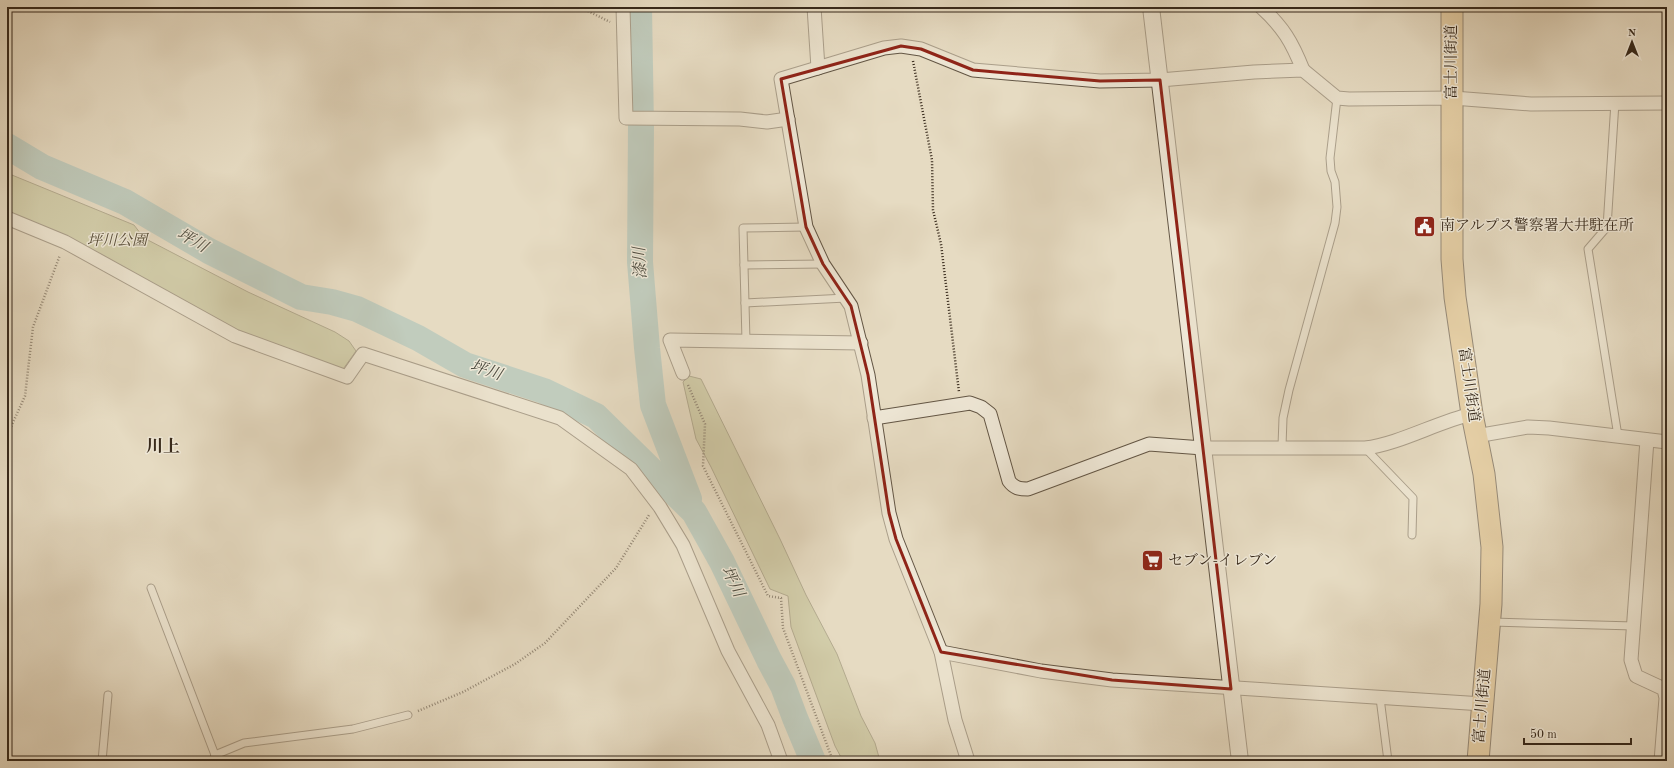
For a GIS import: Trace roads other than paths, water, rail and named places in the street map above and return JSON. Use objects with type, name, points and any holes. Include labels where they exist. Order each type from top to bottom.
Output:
[{"type":"main road","name":"富士川街道","points":[[1452,7],[1452,259],[1455,297],[1472,414],[1484,474],[1492,547],[1489,622],[1478,761]]},
{"type":"street","points":[[623,7],[626,118],[740,119],[767,122],[788,119]]},
{"type":"street","points":[[814,7],[818,68]]},
{"type":"street","points":[[1152,7],[1240,761]]},
{"type":"street","points":[[1261,7],[1274,19],[1292,42],[1303,70],[1337,98],[1453,98],[1531,104],[1615,102],[1667,103]]},
{"type":"street","points":[[968,761],[955,720],[941,652],[896,539],[889,512],[861,343],[852,306],[824,264],[806,227],[781,79],[884,48],[901,46],[921,49],[973,70],[1100,81],[1160,80],[1254,72],[1303,70]]},
{"type":"street","points":[[7,218],[65,242],[235,336],[346,377],[363,354],[560,418],[632,468],[656,502],[683,545],[728,651],[768,725],[781,761]]},
{"type":"street","points":[[683,373],[670,340],[861,343]]},
{"type":"street","points":[[874,418],[959,404],[970,403],[981,407],[990,414],[1009,481],[1013,486],[1020,489],[1028,488],[1149,444],[1203,448],[1282,446],[1365,448],[1380,446],[1450,419],[1472,414]]},
{"type":"street","points":[[1476,436],[1528,427],[1667,442]]},
{"type":"street","points":[[1647,440],[1631,660],[1636,676],[1665,689],[1666,698],[1661,761]]},
{"type":"street","points":[[941,652],[1041,671],[1112,680],[1231,689],[1483,704]]},
{"type":"lane","points":[[1282,446],[1283,418],[1289,390],[1335,223],[1337,207],[1335,182],[1331,171],[1330,158],[1337,98]]},
{"type":"lane","points":[[1615,102],[1607,227],[1588,249],[1618,436]]},
{"type":"lane","points":[[746,341],[743,228],[806,227]]},
{"type":"lane","points":[[744,265],[824,264]]},
{"type":"lane","points":[[745,303],[846,298]]},
{"type":"lane","points":[[1365,448],[1413,498],[1412,535]]},
{"type":"lane","points":[[151,588],[214,758],[244,743],[353,729],[408,715]]},
{"type":"lane","points":[[1489,622],[1634,626]]},
{"type":"lane","points":[[102,761],[108,695]]},
{"type":"lane","points":[[1380,698],[1388,761]]},
{"type":"waterway","name":"漆川","points":[[639,7],[641,127],[640,262],[647,348],[653,405],[689,499]]},
{"type":"waterway","name":"坪川","points":[[7,146],[42,167],[125,202],[209,251],[301,297],[332,302],[357,309],[418,338],[465,365],[544,391],[596,416],[694,512],[722,562],[783,686],[813,761]]},
{"type":"place","name":"南アルプス警察署大井駐在所","points":[[1424,226]]},
{"type":"place","name":"セブン-イレブン","points":[[1152,561]]},
{"type":"district","name":"川上","points":[[163,447]]},
{"type":"park label","name":"坪川公園","points":[[117,241]]}]
